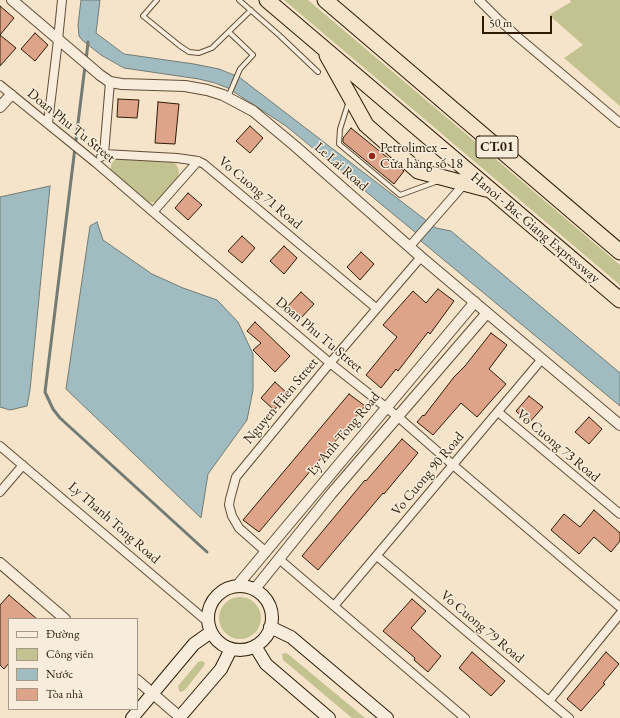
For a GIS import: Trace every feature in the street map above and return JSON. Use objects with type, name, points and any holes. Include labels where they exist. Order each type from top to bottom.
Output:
[{"type":"highway","name":"Hanoi - Bac Giang Expressway","points":[[267,0],[620,300]]},
{"type":"highway","name":"CT.01","points":[[325,0],[620,252]]},
{"type":"highway","points":[[338,0],[347,7],[374,42]]},
{"type":"highway","points":[[322,47],[366,125],[418,171],[490,190]]},
{"type":"main road","points":[[236,586],[254,590],[263,597],[269,606],[271,616],[270,627],[266,636],[255,646],[242,650],[231,649],[219,642],[210,628],[209,612],[215,599],[223,591],[236,586]]},
{"type":"main road","points":[[270,627],[291,637],[387,718]]},
{"type":"main road","points":[[132,718],[194,644],[210,628]]},
{"type":"main road","points":[[255,646],[266,664],[329,718]]},
{"type":"main road","points":[[180,718],[221,669],[231,649]]},
{"type":"street","name":"Le Lai Road","points":[[12,0],[69,50],[110,82],[122,84],[185,86],[207,90],[228,96],[253,110],[421,257],[620,425]]},
{"type":"street","points":[[48,123],[62,0]]},
{"type":"street","points":[[479,0],[518,37],[620,123]]},
{"type":"street","points":[[96,162],[104,154],[110,82]]},
{"type":"street","name":"Doan Phu Tu Street","points":[[0,86],[96,162],[330,363],[397,416],[453,466],[620,607]]},
{"type":"street","points":[[0,107],[11,95]]},
{"type":"street","name":"Vo Cuong 71 Road","points":[[104,154],[177,158],[198,161],[210,168],[376,308]]},
{"type":"street","points":[[153,212],[198,161]]},
{"type":"street","points":[[410,246],[465,183]]},
{"type":"street","name":"Nguyen Hien Street","points":[[265,551],[239,528],[232,516],[229,505],[234,480],[239,472],[376,308],[421,257]]},
{"type":"street","name":"Ly Anh Tong Road","points":[[236,586],[475,302]]},
{"type":"street","name":"Ly Anh Tong Road","points":[[254,590],[331,494],[487,313]]},
{"type":"street","name":"Vo Cuong 90 Road","points":[[334,606],[542,359]]},
{"type":"street","name":"Vo Cuong 73 Road","points":[[498,412],[620,514]]},
{"type":"street","name":"Ly Thanh Tong Road","points":[[0,446],[210,628]]},
{"type":"street","points":[[0,492],[23,465]]},
{"type":"street","points":[[321,485],[331,494]]},
{"type":"street","name":"Vo Cuong 79 Road","points":[[377,556],[569,718]]},
{"type":"street","points":[[279,559],[465,718]]},
{"type":"street","points":[[0,563],[64,618]]},
{"type":"street","points":[[549,701],[620,614]]},
{"type":"street","points":[[138,681],[180,718]]},
{"type":"lane","points":[[158,0],[143,16],[180,46],[190,52],[199,53],[212,48],[251,10]]},
{"type":"lane","points":[[239,0],[318,72]]},
{"type":"lane","points":[[228,96],[240,69],[253,55],[229,32]]},
{"type":"lane","points":[[350,97],[340,129],[339,144],[400,195],[445,178]]},
{"type":"green space","points":[[284,0],[308,0],[485,150],[620,265],[620,285]]},
{"type":"green space","points":[[570,0],[620,0],[620,106],[564,58],[583,45],[549,15],[571,2]]},
{"type":"green space","points":[[115,159],[171,162],[176,164],[178,168],[178,178],[157,203],[149,202],[111,170],[111,163]]},
{"type":"green space","points":[[240,597],[255,603],[261,618],[255,633],[240,639],[225,633],[219,618],[225,603]]},
{"type":"green space","points":[[285,653],[365,718],[352,718],[283,660],[282,654]]},
{"type":"green space","points":[[202,661],[205,663],[204,666],[185,690],[181,692],[179,691],[178,686],[198,662]]},
{"type":"water","points":[[81,0],[100,0],[96,33],[124,54],[219,69],[239,77],[436,228],[451,231],[620,373],[620,406],[421,241],[415,232],[286,126],[228,88],[215,83],[199,79],[124,68],[101,55],[79,36],[78,25]]},
{"type":"water","points":[[50,186],[30,390],[27,406],[10,410],[0,407],[0,197]]},
{"type":"water","points":[[97,222],[103,240],[152,274],[183,288],[217,300],[238,322],[253,354],[253,390],[247,420],[208,474],[201,518],[66,389],[90,226]]},
{"type":"building","points":[[0,6],[14,18],[0,35]]},
{"type":"building","points":[[35,33],[48,45],[35,61],[21,49]]},
{"type":"building","points":[[0,35],[16,48],[0,66]]},
{"type":"building","points":[[118,99],[139,100],[137,118],[117,117]]},
{"type":"building","points":[[158,102],[179,104],[175,144],[155,143]]},
{"type":"building","points":[[250,126],[263,138],[250,153],[236,141]]},
{"type":"building","name":"Petrolimex – Cửa hàng số 18","points":[[351,128],[404,171],[394,184],[343,142],[343,138]]},
{"type":"building","points":[[188,193],[202,205],[188,220],[175,208]]},
{"type":"building","points":[[242,236],[255,248],[242,263],[228,251]]},
{"type":"building","points":[[284,246],[297,258],[284,274],[270,261]]},
{"type":"building","points":[[361,252],[374,264],[360,280],[347,267]]},
{"type":"building","points":[[438,289],[454,301],[430,334],[428,332],[398,371],[396,369],[381,388],[366,375],[397,337],[383,325],[413,291],[426,303]]},
{"type":"building","points":[[301,292],[314,304],[300,319],[287,307]]},
{"type":"building","points":[[255,322],[290,356],[275,372],[253,350],[261,343],[247,331]]},
{"type":"building","points":[[491,333],[507,345],[489,369],[506,384],[477,417],[461,403],[433,435],[417,422],[423,415],[424,416]]},
{"type":"building","points":[[275,382],[288,394],[274,410],[261,398]]},
{"type":"building","points":[[349,394],[365,406],[259,532],[243,520]]},
{"type":"building","points":[[529,396],[543,407],[529,423],[516,411]]},
{"type":"building","points":[[589,417],[602,429],[589,444],[575,432]]},
{"type":"building","points":[[402,439],[418,453],[318,570],[302,556],[365,480],[366,481]]},
{"type":"building","points":[[594,510],[620,533],[620,541],[611,552],[594,537],[579,554],[551,530],[564,514],[580,527]]},
{"type":"building","points":[[9,595],[36,618],[8,618],[8,664],[4,669],[0,665],[0,605]]},
{"type":"building","points":[[412,599],[426,611],[411,628],[441,656],[428,672],[414,660],[415,658],[383,631]]},
{"type":"building","points":[[472,652],[505,681],[491,696],[459,668]]},
{"type":"building","points":[[606,652],[619,664],[603,683],[605,684],[581,711],[567,699]]},
{"type":"waterway","points":[[86,61],[88,42]]},
{"type":"waterway","points":[[85,66],[45,392],[53,409],[60,418],[207,552]]},
{"type":"place","name":"Petrolimex – Cửa hàng số 18","points":[[372,156]]}]
